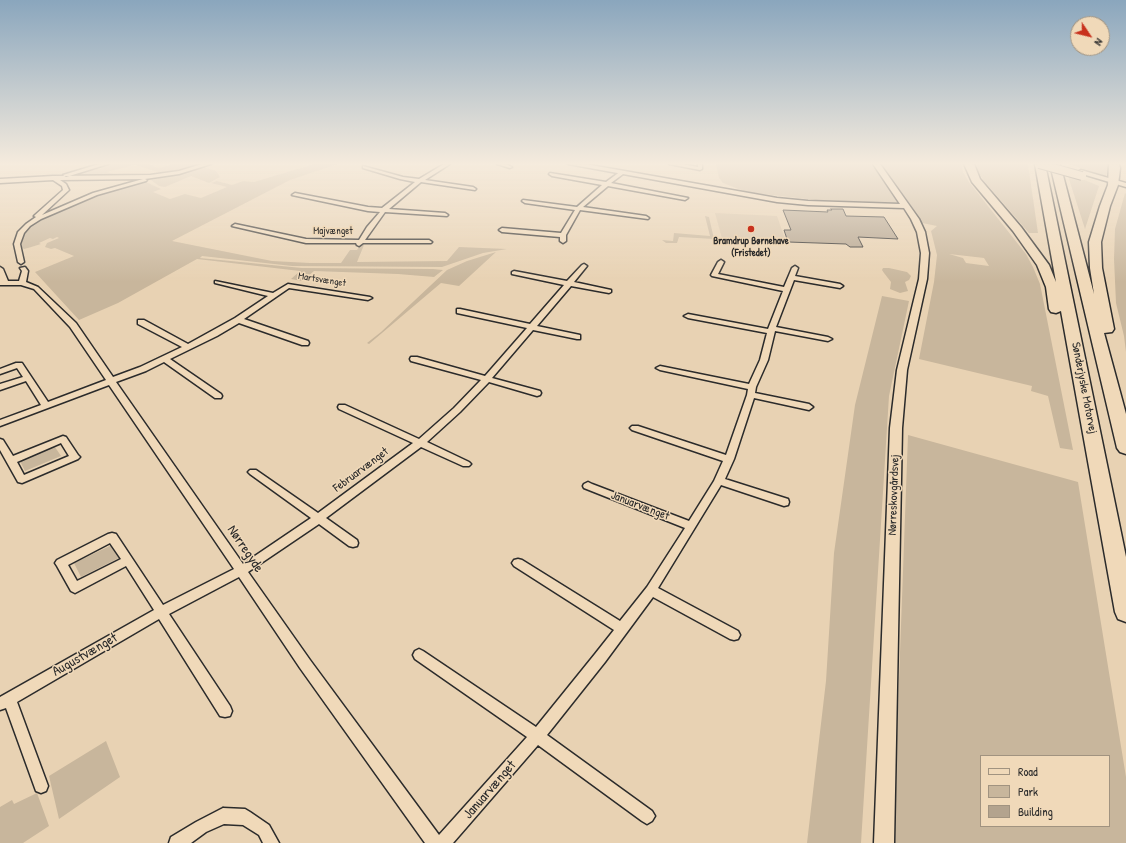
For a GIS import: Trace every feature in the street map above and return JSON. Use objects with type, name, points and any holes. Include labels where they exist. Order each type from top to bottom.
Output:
[{"type":"highway","points":[[995,203],[1017,229],[1044,265],[1052,287],[1072,384],[1091,425]]},
{"type":"highway","name":"Sønderjyske Motorvej","points":[[1047,203],[1091,425],[1126,612]]},
{"type":"highway","name":"Sønderjyske Motorvej","points":[[1065,203],[1126,448]]},
{"type":"highway","points":[[1107,203],[1095,242],[1096,268],[1108,338],[1107,373]]},
{"type":"street","points":[[38,218],[37,217],[39,214],[51,203]]},
{"type":"street","points":[[0,269],[3,283],[22,282],[25,271],[17,244],[21,232],[38,218],[73,203]]},
{"type":"street","points":[[340,203],[368,209],[445,215]]},
{"type":"street","name":"Majvænget","points":[[359,244],[369,228],[384,210],[392,203]]},
{"type":"street","points":[[541,203],[646,218]]},
{"type":"street","points":[[502,230],[563,238],[578,209],[584,203]]},
{"type":"street","points":[[819,203],[907,206]]},
{"type":"street","name":"Nørreskovgårdsvej","points":[[884,843],[897,421],[902,370],[926,264],[921,232],[905,203]]},
{"type":"street","name":"Majvænget","points":[[235,226],[306,240],[359,244],[429,242]]},
{"type":"street","points":[[721,262],[714,275],[787,290]]},
{"type":"street","name":"Februarvænget","points":[[242,570],[318,519],[420,443],[457,410],[486,380],[584,266]]},
{"type":"street","points":[[514,273],[569,285],[609,291]]},
{"type":"street","name":"Januarvænget","points":[[442,843],[537,736],[600,658],[651,590],[691,526],[718,481],[728,459],[751,391],[764,360],[772,330],[794,273],[840,286]]},
{"type":"street","name":"Nørregyde","points":[[22,282],[36,288],[73,325],[305,664],[435,843]]},
{"type":"street","points":[[217,282],[275,296]]},
{"type":"street","name":"Martsvænget","points":[[0,423],[112,381],[164,358],[238,320],[288,286],[368,298]]},
{"type":"street","points":[[460,311],[577,337]]},
{"type":"street","points":[[688,316],[828,340]]},
{"type":"street","points":[[238,320],[305,343]]},
{"type":"street","points":[[141,322],[189,346]]},
{"type":"street","points":[[164,358],[218,396]]},
{"type":"street","points":[[414,359],[536,393]]},
{"type":"street","points":[[0,372],[19,365],[46,406]]},
{"type":"street","points":[[660,368],[810,407]]},
{"type":"street","points":[[0,387],[28,378]]},
{"type":"street","name":"Februarvænget","points":[[342,407],[466,464]]},
{"type":"street","points":[[635,428],[728,459]]},
{"type":"street","points":[[0,442],[11,461],[22,480],[75,457],[63,439],[11,461]]},
{"type":"street","points":[[253,472],[353,543]]},
{"type":"street","points":[[718,481],[784,502]]},
{"type":"street","name":"Januarvænget","points":[[588,486],[691,526]]},
{"type":"street","points":[[128,560],[75,588],[61,563],[112,537],[128,560],[225,711]]},
{"type":"street","points":[[518,563],[621,628]]},
{"type":"street","name":"Augustvænget","points":[[41,786],[4,701],[161,612],[242,570]]},
{"type":"street","points":[[651,590],[734,635]]},
{"type":"street","points":[[419,655],[537,736],[647,816]]},
{"type":"street","points":[[177,843],[201,827],[223,816],[245,817],[264,830],[271,843]]},
{"type":"shaded area","name":"Bramdrup Børnehave (Fristedet)","points":[[715,213],[777,216],[787,245],[723,242]]},
{"type":"green space","points":[[80,203],[245,203],[172,241],[272,261],[310,263],[341,263],[350,250],[357,250],[362,243],[364,245],[357,262],[447,261],[459,247],[507,249],[483,253],[442,267],[292,266],[202,256],[200,258],[302,268],[443,270],[434,277],[314,271],[302,281],[291,279],[300,271],[197,259],[118,303],[79,320],[35,272],[74,256],[55,248],[51,249],[45,247],[47,243],[59,238],[57,237],[53,239],[50,238],[39,243],[41,244],[24,249],[20,246],[20,239],[33,223]]},
{"type":"green space","points":[[908,203],[986,203],[1026,254],[1040,284],[1073,450],[1060,448],[1048,396],[1031,391],[1032,386],[919,359],[934,282],[937,255],[931,231],[937,226],[922,223]],"holes":[[[949,254],[984,258],[989,266],[966,263],[963,258]]]},
{"type":"green space","points":[[1003,203],[1034,203],[1038,233],[1029,233]]},
{"type":"green space","points":[[1077,203],[1093,203],[1085,229]]},
{"type":"green space","points":[[1122,203],[1126,203],[1126,352],[1124,336],[1116,303],[1114,259],[1115,229]]},
{"type":"green space","points":[[705,216],[709,217],[714,239],[679,237],[677,243],[666,243],[662,240],[673,241],[674,233],[710,236]]},
{"type":"green space","points":[[496,252],[459,286],[441,283],[369,344],[367,343],[381,332],[447,270],[467,261]]},
{"type":"green space","points":[[883,268],[907,272],[911,276],[909,280],[905,282],[908,291],[900,293],[890,289],[891,282],[882,270]]},
{"type":"green space","points":[[882,296],[909,301],[889,396],[861,843],[807,843],[826,681],[834,553],[855,405]]},
{"type":"green space","points":[[908,435],[1078,482],[1126,777],[1126,843],[893,843]]},
{"type":"green space","points":[[55,447],[61,456],[25,471],[20,461]]},
{"type":"green space","points":[[112,545],[119,558],[81,577],[74,563]]},
{"type":"green space","points":[[106,741],[120,777],[59,819],[49,776]]},
{"type":"green space","points":[[37,793],[49,826],[23,843],[0,843],[0,807],[12,800],[14,804]]},
{"type":"building","points":[[831,209],[843,209],[846,216],[884,217],[898,239],[858,237],[863,247],[850,247],[846,244],[788,242],[784,230],[791,230],[783,210],[828,212],[827,210],[832,210]]},
{"type":"place","name":"Bramdrup Børnehave (Fristedet)","points":[[751,229]]}]
